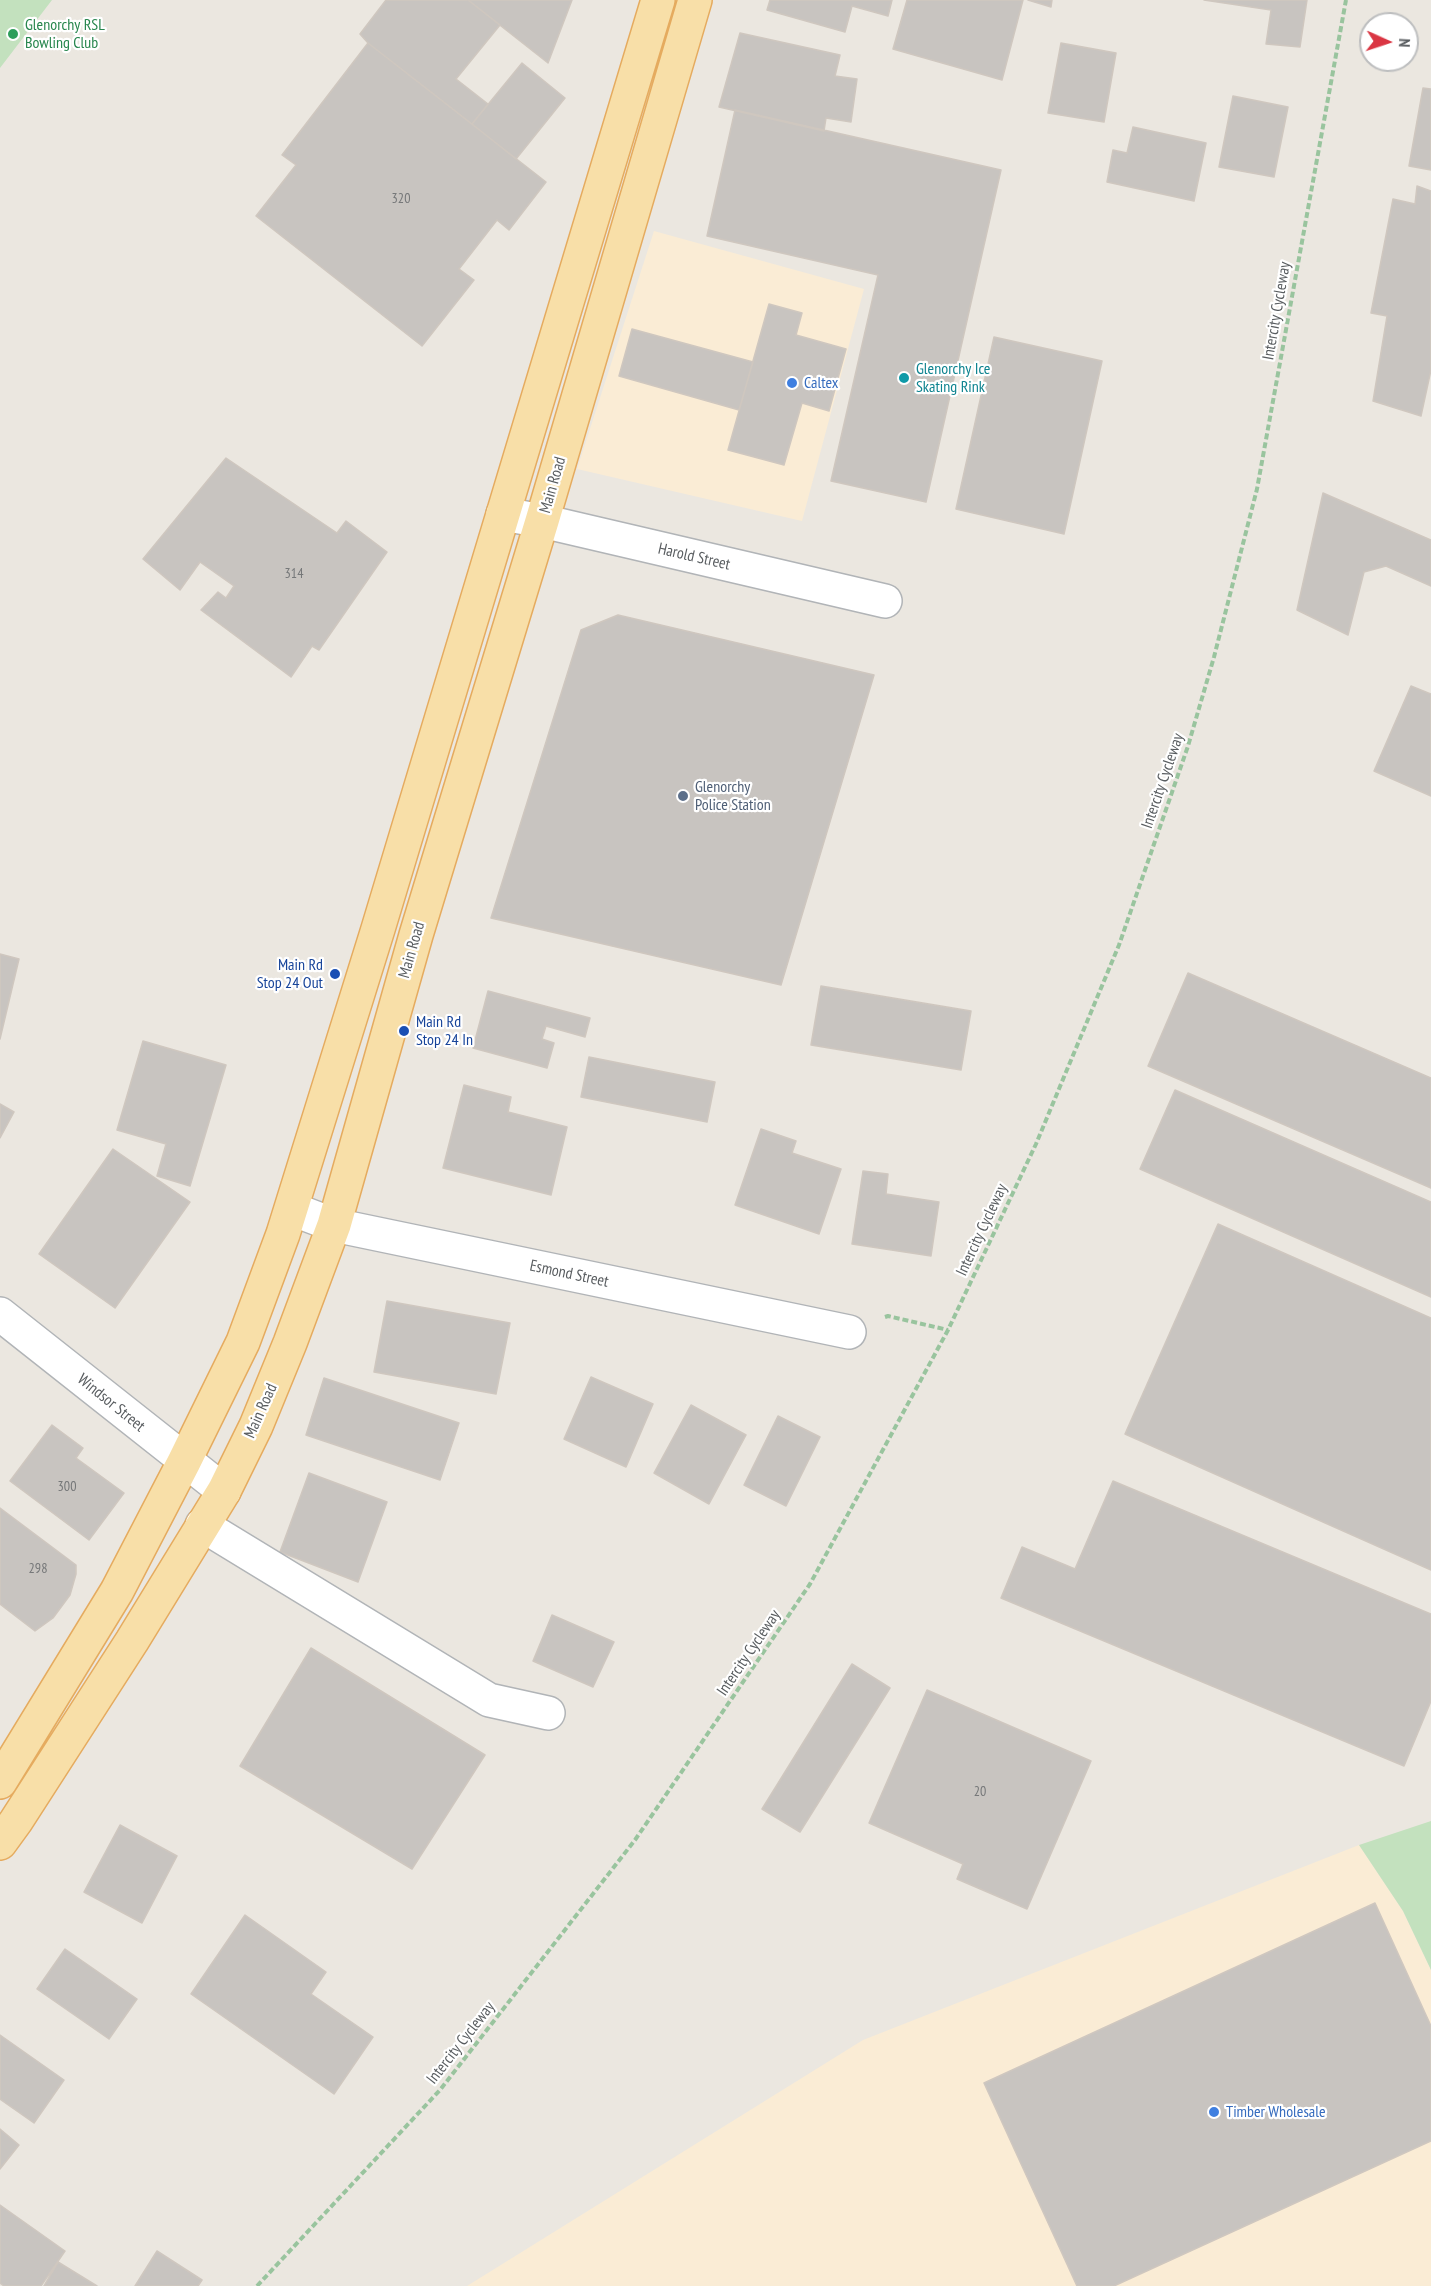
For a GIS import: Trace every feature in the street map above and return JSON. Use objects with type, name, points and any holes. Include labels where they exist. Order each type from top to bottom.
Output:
[{"type":"main road","points":[[0,1782],[117,1591],[243,1342],[292,1209],[658,0]]},
{"type":"main road","name":"Main Road","points":[[0,1843],[132,1641],[224,1491],[256,1426],[290,1343],[334,1225],[416,935],[542,521],[695,0]]},
{"type":"street","name":"Harold Street","points":[[503,514],[542,521],[885,601]]},
{"type":"street","name":"Esmond Street","points":[[292,1209],[334,1225],[849,1332]]},
{"type":"street","name":"Windsor Street","points":[[0,1314],[184,1462],[224,1491]]},
{"type":"street","points":[[202,1525],[489,1700],[548,1713]]},
{"type":"path","name":"Intercity Cycleway","points":[[257,2286],[440,2090],[635,1840],[810,1584],[948,1330],[1036,1144],[1119,945],[1188,746],[1257,489],[1346,0]]},
{"type":"path","points":[[849,1332],[888,1316],[948,1330]]},
{"type":"shaded area","name":"Caltex","points":[[654,231],[864,289],[802,521],[577,469]]},
{"type":"shaded area","points":[[1359,1845],[1403,1911],[1431,1970],[1431,2286],[467,2286],[863,2040]]},
{"type":"green space","name":"Glenorchy RSL Bowling Club","points":[[0,0],[52,0],[0,68]]},
{"type":"green space","points":[[1431,1821],[1431,1970],[1403,1911],[1359,1845]]},
{"type":"building","points":[[386,0],[468,0],[500,25],[456,79],[488,104],[472,124],[368,43],[360,34]]},
{"type":"building","points":[[468,0],[572,0],[548,63]]},
{"type":"building","points":[[770,0],[892,0],[888,16],[852,6],[845,32],[767,10]]},
{"type":"building","points":[[907,0],[1023,0],[1002,80],[893,49]]},
{"type":"building","points":[[1028,0],[1052,0],[1051,7]]},
{"type":"building","points":[[1204,0],[1307,0],[1300,47],[1266,44],[1271,10]]},
{"type":"building","points":[[740,33],[840,55],[835,76],[857,79],[851,122],[826,118],[824,131],[719,107]]},
{"type":"building","points":[[368,43],[546,182],[509,230],[497,220],[459,269],[474,280],[422,346],[256,216],[296,165],[282,155]]},
{"type":"building","points":[[1061,43],[1116,53],[1104,122],[1048,113]]},
{"type":"building","points":[[522,63],[565,98],[516,159],[472,124]]},
{"type":"building","points":[[1423,88],[1431,89],[1431,170],[1409,166]]},
{"type":"building","points":[[1233,96],[1288,107],[1274,177],[1219,167]]},
{"type":"building","name":"Glenorchy Ice Skating Rink","points":[[735,110],[1001,170],[926,502],[831,481],[878,275],[707,236]]},
{"type":"building","points":[[1133,127],[1206,143],[1194,201],[1107,182],[1113,150],[1127,153]]},
{"type":"building","points":[[1417,186],[1431,191],[1431,370],[1421,416],[1373,401],[1387,316],[1371,313],[1393,199],[1415,204]]},
{"type":"building","name":"Caltex","points":[[769,304],[802,313],[796,335],[846,349],[829,411],[802,403],[784,465],[728,450]]},
{"type":"building","points":[[632,329],[753,362],[739,410],[619,376]]},
{"type":"building","points":[[994,337],[1102,361],[1064,534],[956,509]]},
{"type":"building","points":[[226,458],[337,533],[346,521],[387,552],[319,650],[312,646],[291,677],[201,610],[218,592],[226,598],[234,586],[200,562],[180,590],[143,559]]},
{"type":"building","points":[[1323,493],[1431,540],[1431,586],[1386,566],[1364,572],[1348,635],[1297,610]]},
{"type":"building","name":"Glenorchy Police Station","points":[[618,615],[874,675],[781,985],[491,918],[581,630]]},
{"type":"building","points":[[1411,686],[1431,694],[1431,796],[1374,771]]},
{"type":"building","points":[[0,954],[19,959],[0,1039]]},
{"type":"building","points":[[1188,973],[1431,1078],[1431,1188],[1148,1066]]},
{"type":"building","points":[[821,986],[971,1011],[961,1070],[811,1045]]},
{"type":"building","points":[[488,991],[590,1018],[585,1037],[546,1026],[542,1039],[554,1043],[547,1068],[473,1048]]},
{"type":"building","points":[[143,1041],[226,1065],[190,1186],[157,1176],[166,1144],[117,1130]]},
{"type":"building","points":[[589,1057],[715,1082],[707,1122],[581,1097]]},
{"type":"building","points":[[464,1085],[511,1097],[508,1112],[567,1127],[551,1195],[443,1168]]},
{"type":"building","points":[[1175,1090],[1431,1202],[1431,1297],[1140,1169]]},
{"type":"building","points":[[0,1104],[14,1112],[0,1138]]},
{"type":"building","points":[[761,1129],[796,1141],[792,1153],[841,1169],[819,1234],[735,1205]]},
{"type":"building","points":[[113,1149],[190,1202],[115,1308],[39,1254]]},
{"type":"building","points":[[863,1171],[888,1174],[886,1194],[939,1202],[931,1256],[852,1244]]},
{"type":"building","points":[[1218,1224],[1431,1318],[1431,1570],[1125,1434]]},
{"type":"building","points":[[387,1301],[510,1323],[496,1394],[374,1372]]},
{"type":"building","points":[[591,1377],[653,1404],[626,1467],[564,1439]]},
{"type":"building","points":[[324,1378],[459,1423],[440,1480],[306,1435]]},
{"type":"building","points":[[691,1405],[746,1435],[709,1504],[654,1473]]},
{"type":"building","points":[[778,1416],[820,1437],[786,1506],[744,1485]]},
{"type":"building","points":[[52,1425],[83,1448],[76,1458],[124,1493],[89,1540],[10,1481]]},
{"type":"building","points":[[309,1473],[387,1502],[358,1582],[280,1552]]},
{"type":"building","points":[[1113,1481],[1431,1614],[1431,1701],[1404,1766],[1001,1598],[1022,1547],[1075,1569]]},
{"type":"building","points":[[0,1508],[76,1565],[70,1595],[53,1618],[35,1631],[0,1604]]},
{"type":"building","points":[[552,1615],[614,1642],[593,1687],[533,1661]]},
{"type":"building","points":[[311,1648],[485,1755],[412,1869],[240,1766]]},
{"type":"building","points":[[852,1664],[890,1688],[800,1832],[762,1809]]},
{"type":"building","points":[[927,1690],[1091,1761],[1027,1909],[957,1879],[963,1864],[869,1823]]},
{"type":"building","points":[[120,1825],[177,1856],[142,1923],[84,1892]]},
{"type":"building","name":"Timber Wholesale","points":[[1375,1903],[1431,2026],[1431,2141],[1114,2286],[1077,2286],[984,2083]]},
{"type":"building","points":[[245,1915],[326,1972],[311,1994],[373,2037],[334,2094],[191,1994]]},
{"type":"building","points":[[65,1949],[137,1999],[109,2039],[37,1989]]},
{"type":"building","points":[[0,2035],[64,2080],[34,2123],[0,2099]]},
{"type":"building","points":[[0,2129],[19,2145],[0,2169]]},
{"type":"building","points":[[0,2205],[65,2251],[41,2286],[4,2286],[0,2283]]},
{"type":"building","points":[[157,2251],[202,2280],[198,2286],[135,2286]]},
{"type":"building","points":[[58,2262],[97,2286],[44,2286]]},
{"type":"place","name":"Glenorchy RSL Bowling Club","points":[[13,34]]},
{"type":"place","name":"Glenorchy Ice Skating Rink","points":[[904,378]]},
{"type":"place","name":"Caltex","points":[[792,383]]},
{"type":"place","name":"Glenorchy Police Station","points":[[683,796]]},
{"type":"place","name":"Main Rd Stop 24 Out","points":[[335,974]]},
{"type":"place","name":"Main Rd Stop 24 In","points":[[404,1031]]},
{"type":"place","name":"Timber Wholesale","points":[[1214,2112]]}]
